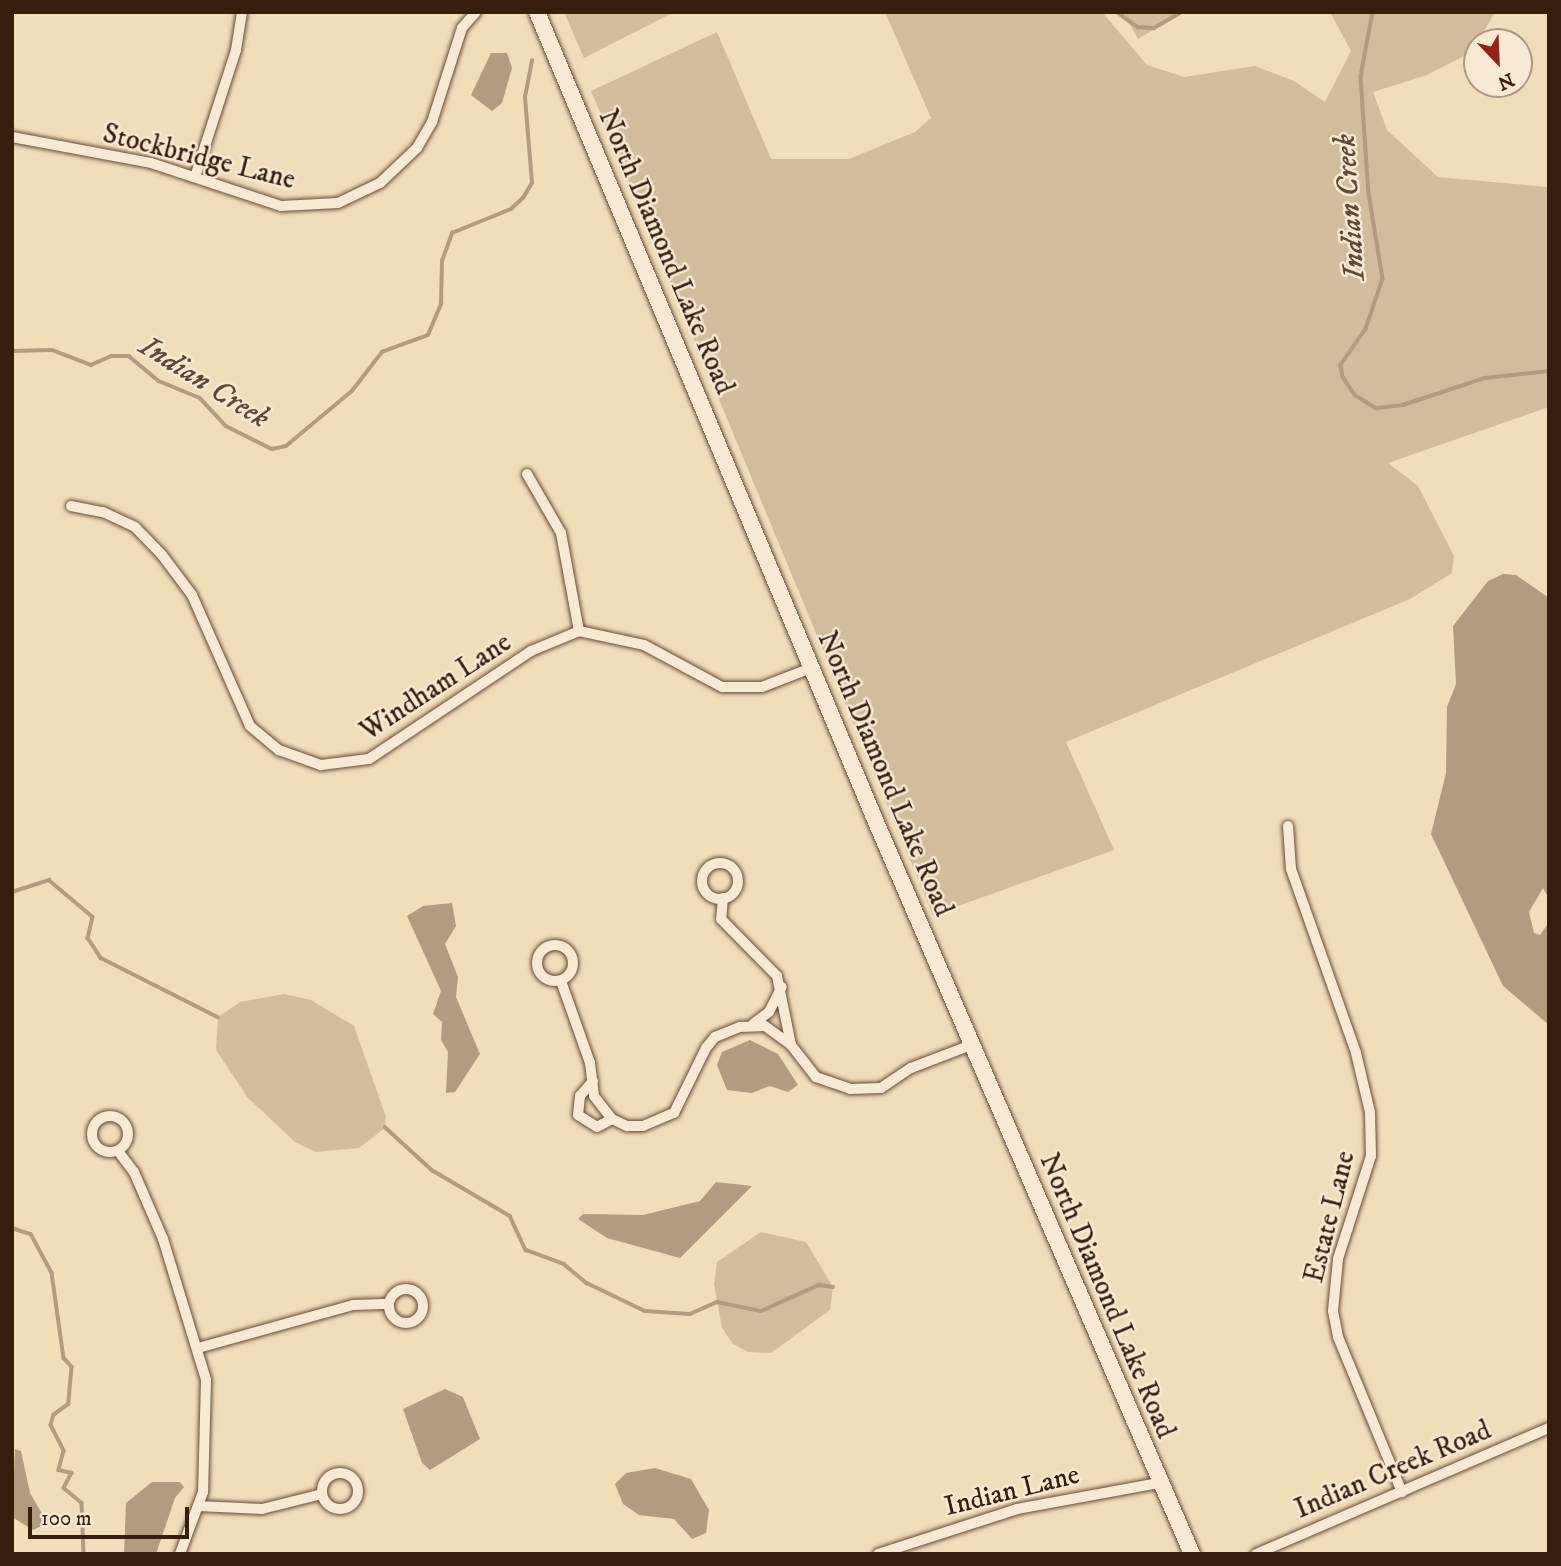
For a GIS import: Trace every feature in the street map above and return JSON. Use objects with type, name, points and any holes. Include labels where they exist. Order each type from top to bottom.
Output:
[{"type":"street","points":[[195,177],[242,12]]},
{"type":"street","name":"Stockbridge Lane","points":[[12,137],[195,177],[281,206],[310,207],[359,195],[417,148],[432,122],[462,28],[477,12]]},
{"type":"street","name":"North Diamond Lake Road","points":[[537,12],[971,1045],[1192,1554]]},
{"type":"street","points":[[527,474],[561,533],[579,631],[644,645],[722,687],[762,687],[811,668]]},
{"type":"street","name":"Windham Lane","points":[[71,506],[103,512],[135,527],[162,555],[192,595],[250,726],[279,750],[321,765],[369,759],[531,651],[579,631]]},
{"type":"street","name":"Estate Lane","points":[[1288,826],[1291,869],[1356,1053],[1370,1112],[1371,1156],[1338,1259],[1334,1319],[1402,1492]]},
{"type":"street","points":[[723,898],[721,919],[782,987],[791,1045]]},
{"type":"street","points":[[561,981],[593,1081],[594,1096],[612,1119],[643,1126],[674,1113],[715,1037],[753,1024],[769,1012],[782,987]]},
{"type":"street","points":[[753,1024],[791,1045],[816,1077],[834,1087],[868,1090],[971,1045]]},
{"type":"street","points":[[593,1081],[580,1097],[578,1115],[597,1127],[612,1119]]},
{"type":"street","points":[[118,1151],[134,1172],[163,1239],[174,1290],[198,1348],[206,1380],[198,1506],[180,1554]]},
{"type":"street","points":[[198,1348],[354,1305],[389,1304]]},
{"type":"street","name":"Indian Creek Road","points":[[1256,1554],[1549,1428]]},
{"type":"street","name":"Indian Lane","points":[[878,1554],[1017,1508],[1160,1483]]},
{"type":"street","points":[[198,1506],[262,1509],[322,1494]]},
{"type":"shaded area","points":[[564,12],[674,12],[584,58]]},
{"type":"shaded area","points":[[885,12],[1102,12],[1147,65],[1184,77],[1255,66],[1294,81],[1325,102],[1351,51],[1330,12],[1495,12],[1486,28],[1463,28],[1463,57],[1427,75],[1373,92],[1387,130],[1438,177],[1549,187],[1549,407],[1388,463],[1418,486],[1454,556],[1452,573],[1410,599],[1066,742],[1114,850],[933,915],[591,91],[717,32],[771,159],[849,159],[915,132],[931,118]]},
{"type":"shaded area","points":[[1123,12],[1183,12],[1138,39]]},
{"type":"shaded area","points":[[491,53],[507,53],[512,68],[502,103],[492,111],[471,95]]},
{"type":"shaded area","points":[[1503,574],[1516,575],[1549,598],[1549,899],[1543,888],[1529,912],[1534,933],[1540,935],[1549,922],[1549,1025],[1503,986],[1431,834],[1446,773],[1447,707],[1456,684],[1453,626],[1488,581]]},
{"type":"shaded area","points":[[452,903],[456,926],[445,944],[458,977],[456,997],[480,1054],[455,1092],[446,1093],[448,1052],[441,1040],[442,1022],[433,1014],[441,991],[407,916],[423,906]]},
{"type":"shaded area","points":[[284,994],[311,1000],[354,1026],[386,1117],[385,1128],[359,1148],[316,1152],[295,1142],[248,1098],[216,1050],[218,1017],[240,1002]]},
{"type":"shaded area","points":[[750,1040],[778,1054],[798,1085],[788,1092],[770,1086],[752,1093],[727,1090],[717,1065],[722,1052]]},
{"type":"shaded area","points":[[716,1182],[752,1186],[680,1258],[607,1238],[578,1219],[583,1214],[643,1215],[700,1201]]},
{"type":"shaded area","points":[[761,1232],[806,1242],[833,1287],[830,1310],[771,1353],[748,1352],[733,1344],[722,1328],[714,1284],[717,1262]]},
{"type":"shaded area","points":[[445,1389],[463,1397],[480,1439],[430,1470],[422,1463],[403,1409]]},
{"type":"shaded area","points":[[15,1449],[21,1451],[30,1493],[44,1517],[44,1525],[33,1530],[12,1517]]},
{"type":"shaded area","points":[[655,1468],[691,1479],[709,1510],[706,1533],[692,1539],[674,1519],[639,1515],[623,1504],[615,1484],[626,1473]]},
{"type":"shaded area","points":[[152,1482],[180,1482],[184,1487],[175,1498],[156,1554],[124,1554],[126,1503]]},
{"type":"waterway","name":"Indian Creek","points":[[1117,12],[1138,27],[1154,28],[1182,12]]},
{"type":"waterway","name":"Indian Creek","points":[[1373,12],[1361,77],[1369,193],[1383,279],[1366,329],[1341,365],[1343,377],[1355,395],[1376,408],[1403,405],[1485,378],[1549,371]]},
{"type":"waterway","name":"Indian Creek","points":[[12,351],[52,350],[91,365],[111,356],[129,356],[159,381],[200,398],[226,426],[272,449],[286,446],[352,391],[382,352],[428,335],[441,304],[442,261],[452,233],[511,209],[523,198],[532,183],[525,97],[532,61]]},
{"type":"waterway","points":[[12,892],[49,880],[93,917],[88,938],[101,958],[218,1017]]},
{"type":"waterway","points":[[385,1127],[432,1170],[510,1216],[526,1250],[564,1264],[587,1283],[645,1311],[690,1314],[717,1302],[761,1311],[819,1285],[833,1287]]},
{"type":"waterway","points":[[12,1228],[31,1234],[52,1273],[64,1358],[72,1367],[69,1404],[54,1415],[51,1425],[64,1451],[59,1470],[72,1473],[64,1488],[82,1503],[84,1554]]}]
